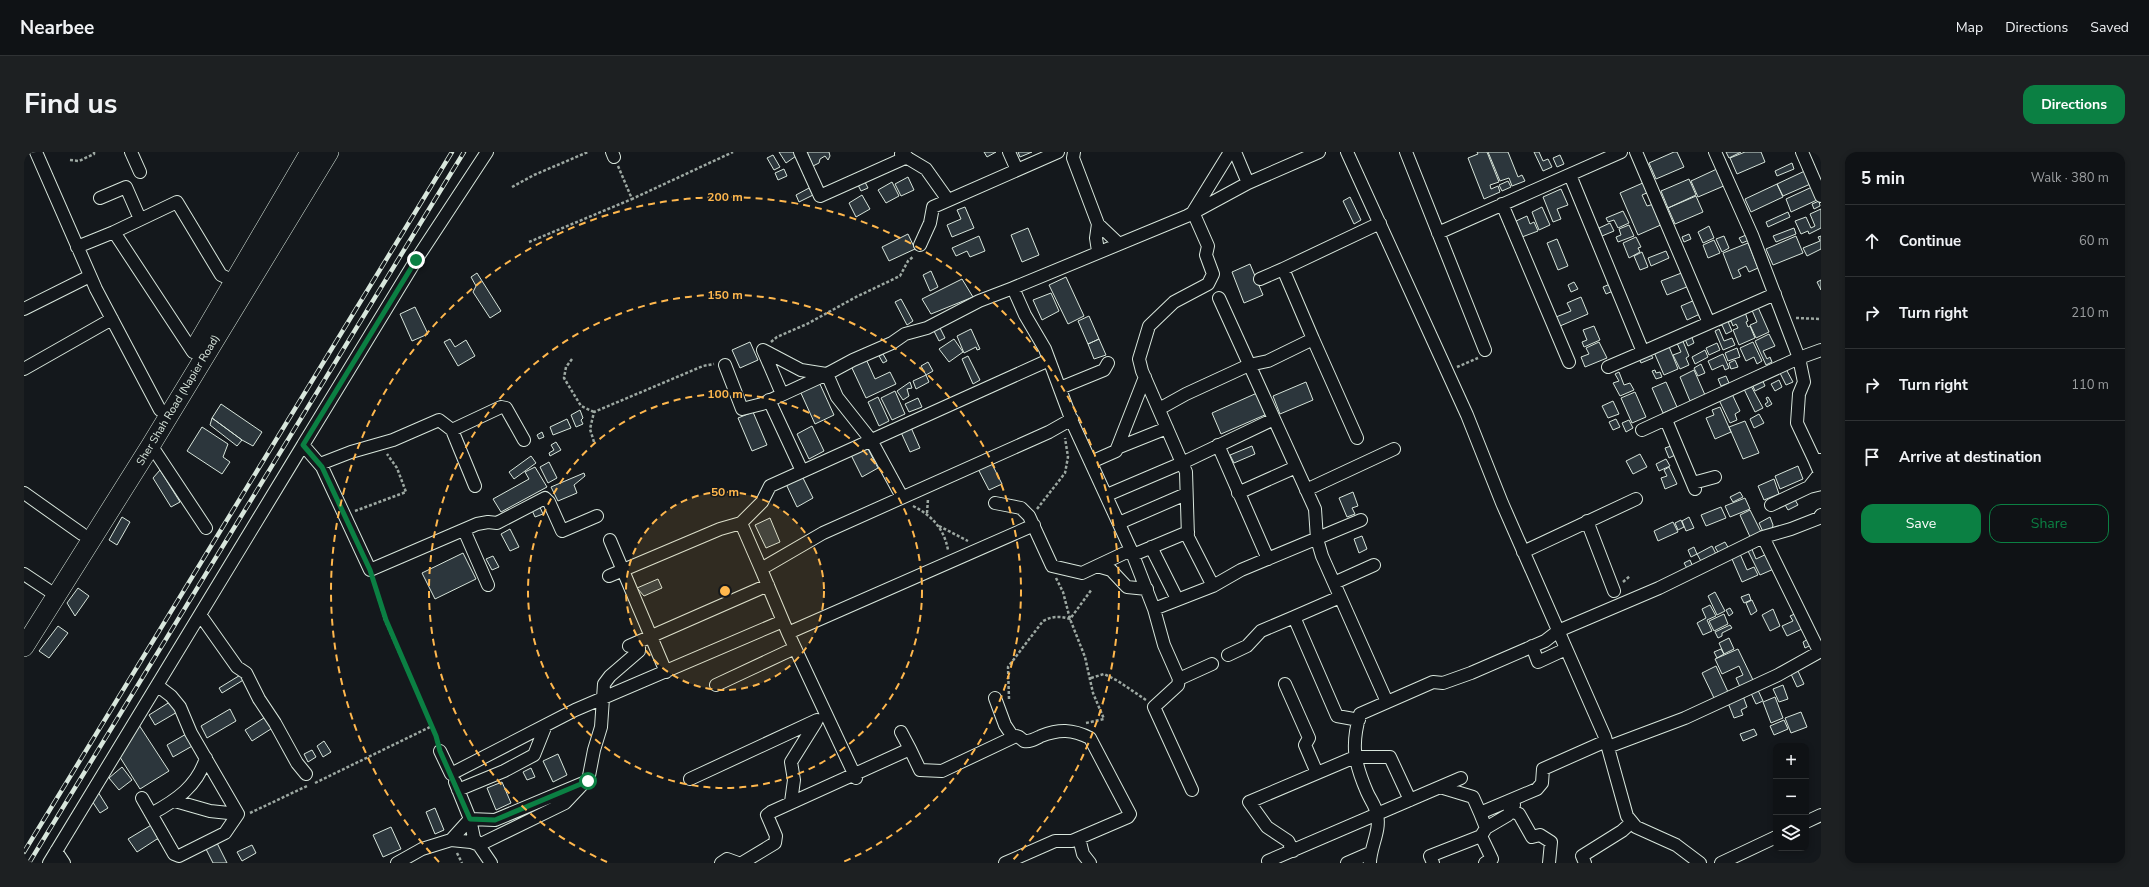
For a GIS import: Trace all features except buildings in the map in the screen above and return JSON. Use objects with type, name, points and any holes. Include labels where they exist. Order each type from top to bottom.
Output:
[{"type":"main road","name":"Sher Shah Road (Napier Road)","points":[[24,627],[160,410],[310,152]]},
{"type":"main road","name":"Sher Shah Road (Napier Road)","points":[[24,647],[151,445],[330,152]]},
{"type":"street","points":[[36,152],[90,276],[160,410]]},
{"type":"street","points":[[130,152],[140,172]]},
{"type":"street","points":[[49,863],[201,616],[416,260],[487,152]]},
{"type":"street","points":[[800,152],[820,196],[903,155],[926,169],[948,200]]},
{"type":"street","points":[[1009,152],[1017,170]]},
{"type":"street","points":[[920,245],[930,223],[933,207],[1058,152]]},
{"type":"street","points":[[1074,152],[1073,158],[1098,224],[1118,243]]},
{"type":"street","points":[[1194,212],[1230,152]]},
{"type":"street","points":[[1235,152],[1248,183]]},
{"type":"street","points":[[725,365],[742,409],[770,400],[892,343],[905,334],[927,328],[979,301],[1194,212],[1248,183],[1319,152]]},
{"type":"street","points":[[1347,152],[1448,371],[1523,552],[1607,744],[1627,816],[1636,827],[1676,845],[1700,863]]},
{"type":"street","points":[[1406,152],[1485,350]]},
{"type":"street","points":[[1438,233],[1621,152]]},
{"type":"street","points":[[1636,152],[1709,323]]},
{"type":"street","points":[[1715,152],[1752,235],[1799,358],[1804,382],[1799,394],[1797,423],[1817,460],[1820,473],[1815,486],[1771,505]]},
{"type":"street","points":[[1802,152],[1821,196]]},
{"type":"street","points":[[1570,174],[1642,352]]},
{"type":"street","points":[[100,198],[126,187],[140,219]]},
{"type":"street","points":[[77,248],[177,202],[221,275],[234,281]]},
{"type":"street","points":[[1502,204],[1569,362]]},
{"type":"street","points":[[1194,212],[1208,246],[1206,255],[1213,274],[1208,284],[1174,302],[1149,326],[1139,359],[1145,377],[1186,472],[1188,537],[1213,586]]},
{"type":"street","points":[[1098,224],[1096,238],[1098,251]]},
{"type":"street","points":[[1260,279],[1380,224]]},
{"type":"street","points":[[114,232],[193,352]]},
{"type":"street","points":[[1283,269],[1357,438]]},
{"type":"street","points":[[24,309],[90,276]]},
{"type":"street","points":[[1013,288],[1025,315],[1038,336],[1049,360],[1072,419],[1147,589],[1164,644],[1179,679],[1178,685],[1154,707],[1192,790]]},
{"type":"street","points":[[1608,367],[1775,294]]},
{"type":"street","points":[[1219,298],[1315,509],[1317,539],[1340,597],[1387,702]]},
{"type":"street","points":[[24,369],[112,319]]},
{"type":"street","points":[[1159,409],[1186,394],[1249,365],[1268,361],[1313,339]]},
{"type":"street","points":[[764,350],[801,370],[828,374]]},
{"type":"street","points":[[764,350],[782,394]]},
{"type":"street","points":[[1642,430],[1799,358],[1821,350]]},
{"type":"street","points":[[609,576],[720,529],[741,523],[762,502],[770,486],[1049,360]]},
{"type":"street","points":[[1060,388],[1104,370],[1108,362]]},
{"type":"street","points":[[828,374],[837,397],[871,440],[902,497]]},
{"type":"street","points":[[1091,462],[1116,451],[1145,377]]},
{"type":"street","points":[[770,400],[802,471]]},
{"type":"street","points":[[452,430],[501,407],[506,408],[524,440]]},
{"type":"street","points":[[761,569],[823,533],[1049,432],[1072,419]]},
{"type":"street","points":[[1107,496],[1182,463],[1274,419]]},
{"type":"street","points":[[320,464],[351,452],[393,440],[439,420],[452,430],[475,486]]},
{"type":"street","points":[[1666,420],[1694,486],[1714,477]]},
{"type":"street","points":[[1117,448],[1167,428]]},
{"type":"street","points":[[151,445],[206,528]]},
{"type":"street","points":[[303,445],[320,464],[370,570],[464,530],[488,522],[497,523],[545,498],[549,502],[562,531],[597,516]]},
{"type":"street","points":[[1218,445],[1268,559]]},
{"type":"street","points":[[1306,490],[1394,449]]},
{"type":"street","points":[[1238,493],[1296,467]]},
{"type":"street","points":[[24,493],[82,534]]},
{"type":"street","points":[[1119,523],[1186,494]]},
{"type":"street","points":[[1523,552],[1636,499]]},
{"type":"street","points":[[995,503],[1021,508],[1032,521],[1052,566],[1082,573],[1188,532]]},
{"type":"street","points":[[1362,863],[1370,858],[1376,840],[1377,815],[1356,766],[1354,744],[1360,714],[1433,682],[1443,683],[1471,673],[1544,641],[1558,631],[1660,588],[1763,537],[1790,529],[1820,517]]},
{"type":"street","points":[[1154,609],[1213,586],[1268,559],[1361,520]]},
{"type":"street","points":[[788,633],[981,548],[1032,521]]},
{"type":"street","points":[[1587,521],[1614,591]]},
{"type":"street","points":[[741,523],[795,648],[821,717],[855,776]]},
{"type":"street","points":[[464,530],[488,585]]},
{"type":"street","points":[[1480,813],[1537,789],[1542,783],[1543,769],[1607,744],[1684,718],[1778,675],[1820,651],[1763,537]]},
{"type":"street","points":[[610,540],[666,672]]},
{"type":"street","points":[[1151,547],[1177,599]]},
{"type":"street","points":[[1334,583],[1374,565]]},
{"type":"street","points":[[1097,566],[1111,570],[1127,587],[1147,589]]},
{"type":"street","points":[[24,574],[48,590]]},
{"type":"street","points":[[397,863],[422,849],[451,840],[471,842],[479,845],[565,803],[584,783],[588,781],[594,750],[601,727],[604,684],[610,676],[639,651],[634,644],[768,585]]},
{"type":"street","points":[[1228,655],[1247,646],[1261,631],[1340,597]]},
{"type":"street","points":[[201,616],[237,668],[246,673],[259,699],[276,723],[297,763],[306,774]]},
{"type":"street","points":[[1294,617],[1337,716],[1359,720]]},
{"type":"street","points":[[451,774],[546,725],[603,698],[783,621]]},
{"type":"street","points":[[1532,646],[1538,662],[1566,649]]},
{"type":"street","points":[[716,686],[795,648]]},
{"type":"street","points":[[1179,679],[1212,664]]},
{"type":"street","points":[[1285,684],[1309,738],[1305,745],[1317,773]]},
{"type":"street","points":[[158,686],[171,696],[180,707],[185,720],[238,814]]},
{"type":"street","points":[[994,698],[1013,737]]},
{"type":"street","points":[[690,779],[821,717]]},
{"type":"street","points":[[791,802],[794,780],[791,762],[821,717]]},
{"type":"street","points":[[458,790],[504,771],[534,755],[546,725]]},
{"type":"street","points":[[901,732],[920,770],[942,771],[1013,737],[1019,736],[1024,741],[1029,742],[1054,731],[1077,732],[1090,738],[1130,814],[1128,817],[1072,841],[1055,840],[1005,863]]},
{"type":"street","points":[[742,863],[775,843],[776,836],[767,815],[791,802],[855,776],[910,749]]},
{"type":"street","points":[[440,751],[470,819],[474,838],[492,863]]},
{"type":"street","points":[[1292,851],[1288,842],[1267,828],[1249,802],[1355,757],[1390,757],[1410,800]]},
{"type":"street","points":[[151,814],[175,801],[193,785],[202,771],[206,758]]},
{"type":"street","points":[[1268,861],[1461,778]]},
{"type":"street","points":[[470,819],[495,820],[584,783]]},
{"type":"street","points":[[1440,787],[1473,797],[1480,813],[1492,859],[1485,863]]},
{"type":"street","points":[[1433,863],[1430,856],[1484,832],[1508,815],[1520,796]]},
{"type":"street","points":[[142,798],[174,854],[181,860],[225,833],[238,814]]},
{"type":"street","points":[[175,801],[210,811],[238,814]]},
{"type":"street","points":[[1510,811],[1519,814],[1532,837],[1540,835],[1551,842],[1549,863]]},
{"type":"street","points":[[1809,821],[1821,815]]},
{"type":"street","points":[[451,840],[470,819]]},
{"type":"street","points":[[1584,863],[1582,856],[1622,832],[1632,822]]},
{"type":"street","points":[[1079,838],[1083,854],[1090,863]]},
{"type":"street","points":[[1721,863],[1773,838]]},
{"type":"street","points":[[56,851],[64,863]]},
{"type":"street","points":[[1347,863],[1370,858]]},
{"type":"street","points":[[721,863],[727,859],[738,863]]},
{"type":"path","points":[[70,160],[79,161],[94,154],[94,152]]},
{"type":"path","points":[[512,187],[534,175],[588,152]]},
{"type":"path","points":[[529,242],[632,199],[733,152]]},
{"type":"path","points":[[613,154],[632,199]]},
{"type":"path","points":[[764,350],[777,337],[807,324],[856,297],[900,276],[908,261],[916,255],[920,245]]},
{"type":"path","points":[[1783,316],[1821,319]]},
{"type":"path","points":[[1448,371],[1478,358],[1485,350]]},
{"type":"path","points":[[572,359],[566,367],[564,378],[581,406],[594,412],[703,366],[725,365]]},
{"type":"path","points":[[594,412],[590,429],[594,442]]},
{"type":"path","points":[[1032,521],[1065,473],[1068,457],[1065,439],[1072,419]]},
{"type":"path","points":[[344,515],[406,492],[396,468],[380,444]]},
{"type":"path","points":[[902,497],[908,504],[924,511],[939,526],[981,548]]},
{"type":"path","points":[[939,526],[952,560]]},
{"type":"path","points":[[1052,566],[1056,580],[1063,592],[1070,619],[1085,657],[1093,694],[1104,719],[1086,723],[1077,732]]},
{"type":"path","points":[[370,570],[386,620],[432,726],[440,751]]},
{"type":"path","points":[[1070,619],[1092,589]]},
{"type":"path","points":[[1000,711],[1009,698],[1008,667],[1043,620],[1050,617],[1070,619]]},
{"type":"path","points":[[1090,678],[1104,674],[1118,681],[1154,707]]},
{"type":"path","points":[[238,814],[247,815],[432,726]]},
{"type":"railway","points":[[24,852],[452,152]]},
{"type":"railway","points":[[29,863],[464,152]]},
{"type":"route","points":[[416,260],[303,445],[322,467],[370,570],[386,620],[400,655],[436,736],[440,751],[470,819],[495,820],[588,781]]}]
